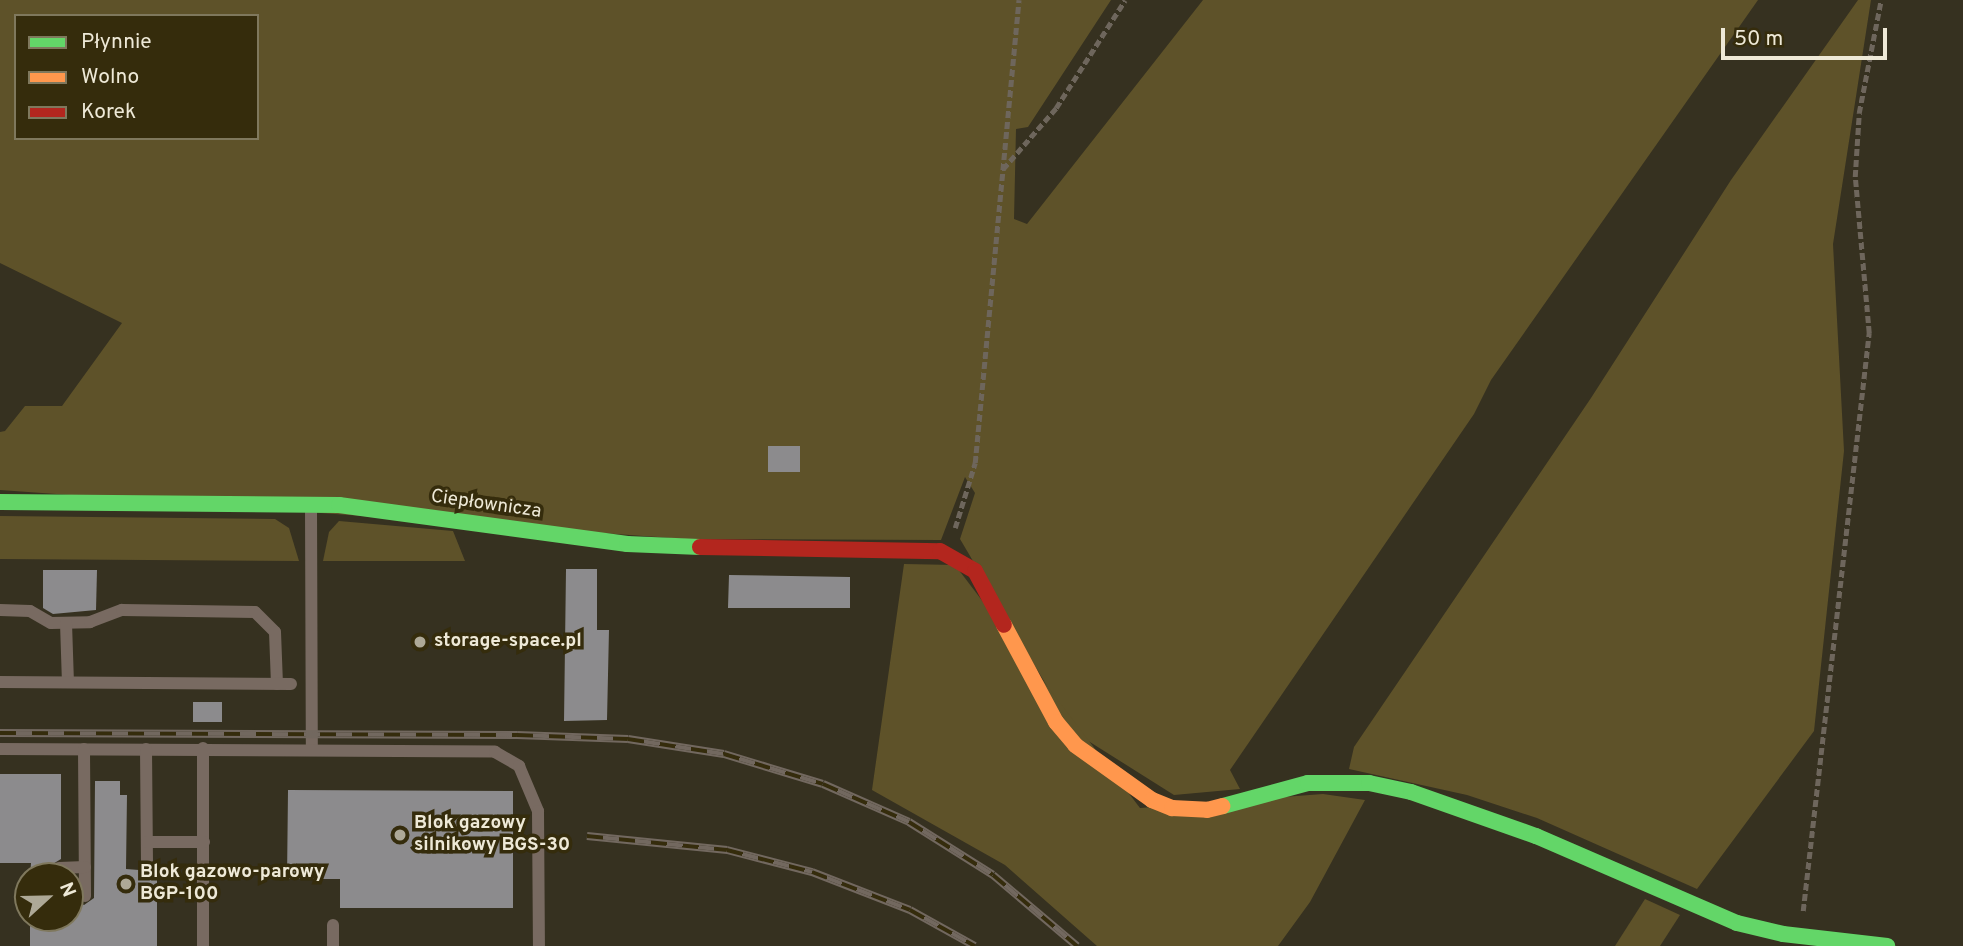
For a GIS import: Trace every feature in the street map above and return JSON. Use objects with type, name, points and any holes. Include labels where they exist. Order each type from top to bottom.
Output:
[{"type":"street","name":"Ciepłownicza","points":[[0,502],[311,504],[627,544],[796,552],[947,552],[964,561],[985,587],[1056,722],[1075,744],[1152,800],[1172,808],[1207,810],[1331,780],[1401,789],[1536,836],[1717,916],[1800,936]]},
{"type":"street","points":[[1800,936],[1888,946]]},
{"type":"lane","points":[[311,504],[312,749]]},
{"type":"lane","points":[[0,610],[30,611],[51,623],[90,622],[122,610],[255,612],[275,632],[284,684],[0,682]]},
{"type":"lane","points":[[66,623],[68,682]]},
{"type":"lane","points":[[0,748],[495,752],[519,766],[538,811],[539,946]]},
{"type":"lane","points":[[203,748],[203,946]]},
{"type":"lane","points":[[84,749],[85,895]]},
{"type":"lane","points":[[146,749],[147,868]]},
{"type":"lane","points":[[147,842],[204,842]]},
{"type":"lane","points":[[333,925],[333,946]]},
{"type":"path","points":[[947,552],[975,463],[1019,0]]},
{"type":"path","points":[[1003,170],[1056,108],[1125,0]]},
{"type":"path","points":[[1800,936],[1869,333],[1855,177],[1860,113],[1881,0]]},
{"type":"shaded area","points":[[0,0],[1111,0],[1028,127],[1016,129],[1014,219],[1027,224],[1203,0],[1758,0],[1491,380],[1474,414],[1230,770],[1240,789],[1174,795],[1074,732],[960,539],[975,493],[965,477],[941,540],[685,539],[0,490],[0,432],[5,431],[25,406],[62,406],[122,323],[0,263]]},
{"type":"shaded area","points":[[1858,0],[1871,0],[1833,244],[1844,451],[1814,731],[1697,889],[1537,818],[1467,795],[1349,769],[1354,747],[1591,398],[1731,180]]},
{"type":"shaded area","points":[[0,516],[275,519],[289,528],[299,561],[0,559]]},
{"type":"shaded area","points":[[339,521],[453,531],[465,561],[323,561],[329,532]]},
{"type":"shaded area","points":[[904,564],[955,565],[1140,808],[1323,794],[1365,800],[1310,902],[1278,946],[1097,946],[1005,865],[872,790]]},
{"type":"shaded area","points":[[1645,899],[1680,915],[1660,946],[1615,946]]},
{"type":"building","points":[[768,446],[800,446],[800,472],[768,472]]},
{"type":"building","points":[[566,569],[597,569],[597,630],[609,630],[607,720],[564,721]]},
{"type":"building","points":[[43,570],[97,570],[96,610],[53,614],[43,608]]},
{"type":"building","points":[[729,575],[850,577],[850,608],[728,608]]},
{"type":"building","points":[[193,702],[222,702],[222,722],[193,722]]},
{"type":"building","points":[[0,774],[61,774],[61,859],[56,862],[0,863]]},
{"type":"building","name":"Blok gazowo-parowy BGP-100","points":[[95,781],[120,781],[120,795],[127,795],[126,869],[139,870],[146,877],[157,870],[157,946],[30,946],[30,932],[84,932],[84,905],[94,898]]},
{"type":"building","name":"Blok gazowy silnikowy BGS-30","points":[[288,790],[513,791],[513,908],[340,908],[340,879],[287,879]]},
{"type":"railway","points":[[0,733],[517,735],[628,739],[724,754],[823,784],[909,822],[993,875],[1077,946]]},
{"type":"railway","points":[[587,836],[727,850],[812,872],[910,910],[975,946]]},
{"type":"traffic: fast","points":[[0,502],[339,505],[627,544],[700,547]]},
{"type":"traffic: fast","points":[[1223,806],[1308,783],[1369,783],[1411,792],[1536,836],[1737,923],[1783,934],[1887,946]]},
{"type":"traffic: slow","points":[[1004,625],[1056,722],[1075,745],[1152,800],[1172,808],[1207,810],[1223,806]]},
{"type":"traffic: jam","points":[[700,547],[940,551],[975,571],[1004,625]]},
{"type":"place","name":"storage-space.pl","points":[[420,642]]},
{"type":"place","name":"Blok gazowy silnikowy BGS-30","points":[[400,835]]},
{"type":"place","name":"Blok gazowo-parowy BGP-100","points":[[126,884]]}]
